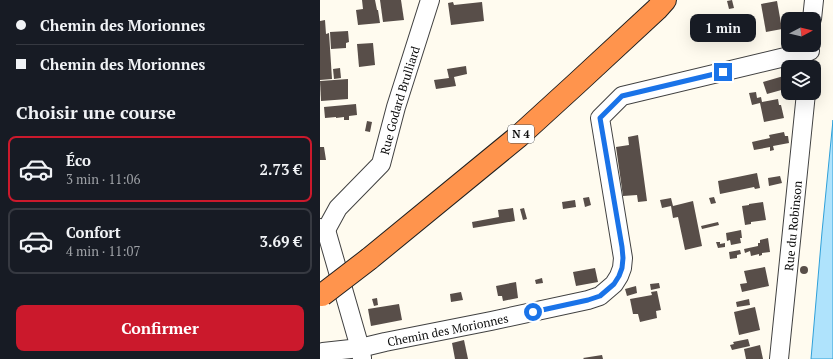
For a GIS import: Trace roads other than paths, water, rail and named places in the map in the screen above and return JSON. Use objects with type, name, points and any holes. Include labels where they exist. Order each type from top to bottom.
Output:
[{"type":"highway","name":"N 4","points":[[321,292],[571,74],[651,0]]},
{"type":"highway","name":"N 4","points":[[366,254],[519,136],[665,0]]},
{"type":"street","name":"Rue Godard Brulliard","points":[[323,229],[338,208],[381,164],[396,107],[430,0]]},
{"type":"street","points":[[813,12],[814,0]]},
{"type":"street","name":"Chemin des Morionnes","points":[[361,353],[385,342],[491,321],[588,300],[600,296],[614,284],[619,276],[623,258],[600,118],[622,96],[809,54]]},
{"type":"street","name":"Rue du Robinson","points":[[779,359],[805,100]]},
{"type":"street","points":[[320,355],[323,352],[361,353],[323,229]]},
{"type":"water","points":[[833,120],[833,359],[811,359],[822,232]]}]
